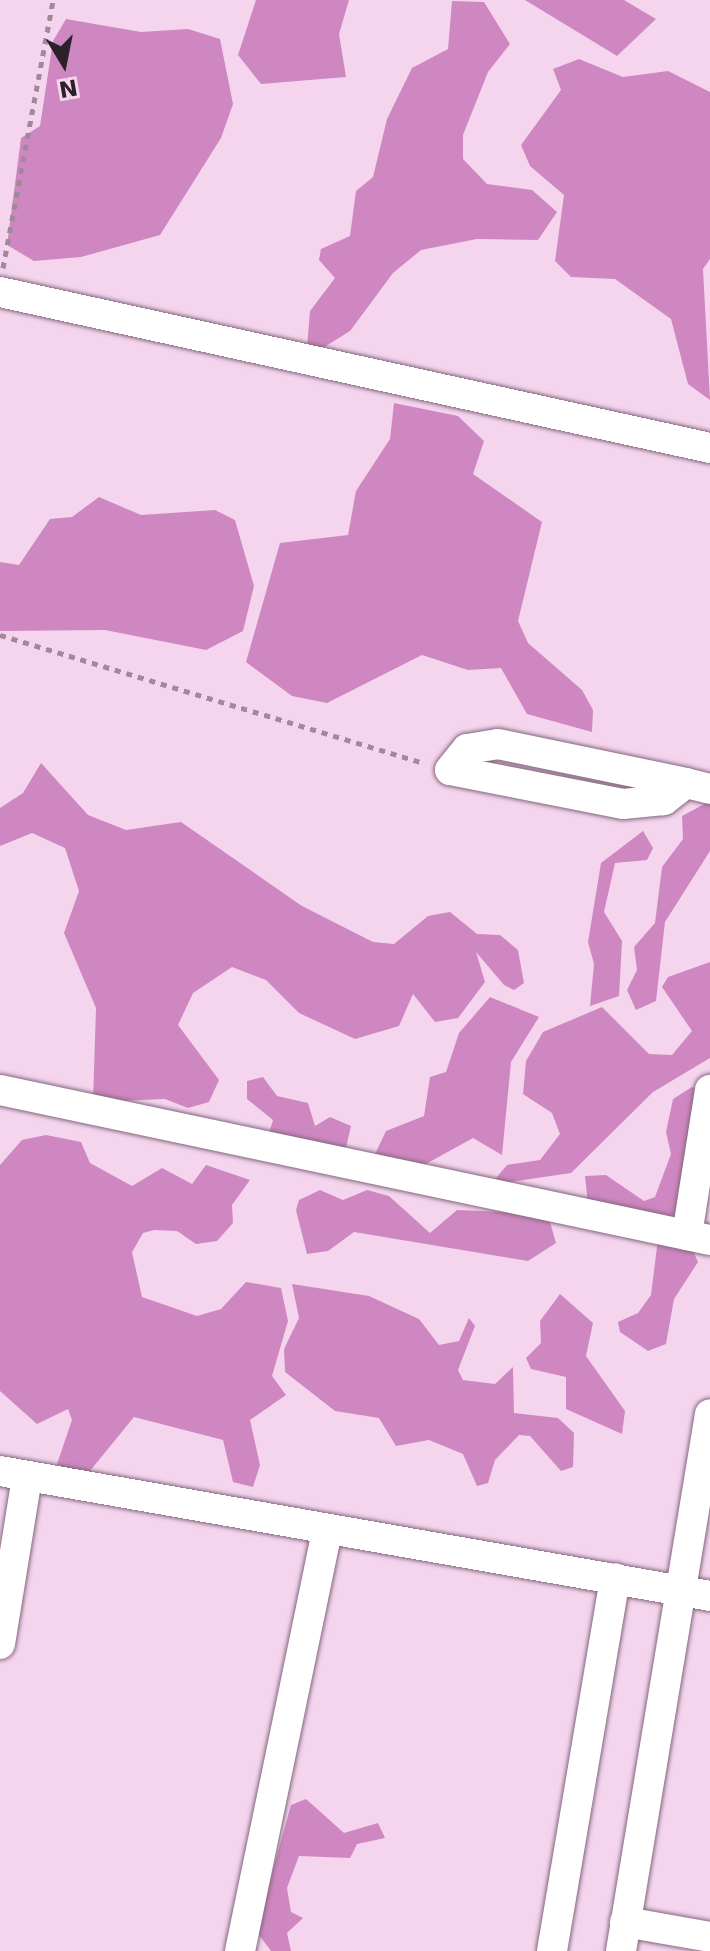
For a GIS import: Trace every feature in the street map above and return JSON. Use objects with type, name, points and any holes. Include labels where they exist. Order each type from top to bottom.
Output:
[{"type":"street","points":[[0,292],[710,448]]},
{"type":"street","points":[[450,770],[481,742],[698,786]]},
{"type":"street","points":[[0,1090],[698,1238],[710,1090]]},
{"type":"street","points":[[710,1414],[623,1937],[710,1937]]},
{"type":"street","points":[[0,1644],[13,1474],[710,1596]]},
{"type":"street","points":[[240,1951],[327,1531]]},
{"type":"street","points":[[552,1951],[615,1578]]},
{"type":"path","points":[[0,284],[53,0]]},
{"type":"path","points":[[0,635],[450,770]]},
{"type":"shaded area","points":[[256,0],[349,0],[339,34],[346,77],[261,84],[238,55]]},
{"type":"shaded area","points":[[525,0],[624,0],[656,19],[617,56]]},
{"type":"shaded area","points":[[452,1],[484,2],[510,44],[488,72],[463,135],[463,159],[487,184],[532,190],[557,212],[538,240],[477,239],[421,250],[393,273],[350,331],[318,351],[307,347],[310,311],[335,278],[319,260],[321,249],[350,236],[356,191],[373,177],[387,119],[412,68],[448,49]]},
{"type":"shaded area","points":[[66,19],[141,32],[188,29],[220,39],[233,104],[221,138],[160,235],[81,257],[34,261],[7,245],[21,138],[40,126],[53,41]]},
{"type":"shaded area","points":[[579,59],[623,77],[668,71],[710,92],[710,259],[703,269],[710,400],[688,384],[671,319],[615,279],[571,277],[555,261],[564,195],[530,166],[521,145],[561,90],[553,69]]},
{"type":"shaded area","points":[[394,403],[458,416],[484,441],[473,474],[542,522],[518,621],[528,643],[582,690],[593,710],[592,732],[527,714],[501,668],[468,670],[422,655],[327,703],[292,696],[246,662],[280,543],[348,535],[356,491],[390,439]]},
{"type":"shaded area","points":[[99,497],[141,515],[215,510],[235,520],[254,586],[243,631],[206,650],[105,630],[0,631],[0,562],[19,565],[50,519],[72,517]]},
{"type":"shaded area","points":[[41,763],[88,815],[126,830],[181,822],[302,906],[373,942],[394,944],[428,916],[450,912],[477,934],[500,935],[518,950],[524,983],[514,990],[504,985],[476,952],[485,982],[458,1018],[435,1022],[413,994],[399,1026],[355,1039],[299,1013],[266,980],[232,967],[193,993],[178,1025],[219,1080],[209,1102],[188,1108],[165,1099],[93,1102],[96,1008],[64,933],[79,891],[65,848],[32,833],[0,846],[0,808],[23,793]]},
{"type":"shaded area","points":[[710,801],[710,851],[665,922],[656,1001],[636,1010],[627,990],[637,970],[634,947],[655,923],[662,867],[683,839],[682,816]]},
{"type":"shaded area","points":[[643,831],[653,848],[647,860],[615,863],[604,912],[622,941],[619,996],[590,1006],[594,964],[588,942],[601,863]]},
{"type":"shaded area","points":[[710,962],[710,1058],[653,1092],[571,1173],[490,1185],[507,1165],[540,1160],[560,1134],[552,1113],[523,1094],[526,1061],[543,1032],[602,1007],[649,1054],[672,1055],[692,1031],[662,987],[668,977]]},
{"type":"shaded area","points":[[490,997],[539,1017],[511,1062],[502,1155],[473,1138],[424,1165],[375,1154],[386,1131],[424,1116],[430,1077],[446,1072],[459,1033]]},
{"type":"shaded area","points":[[263,1077],[277,1096],[308,1103],[315,1126],[330,1117],[351,1126],[345,1152],[268,1137],[273,1120],[247,1099],[247,1081]]},
{"type":"shaded area","points":[[692,1087],[703,1091],[675,1222],[588,1205],[585,1176],[606,1175],[644,1201],[655,1197],[671,1154],[666,1132],[673,1099]]},
{"type":"shaded area","points":[[46,1135],[81,1142],[90,1163],[132,1186],[162,1168],[192,1184],[206,1165],[250,1180],[232,1205],[233,1223],[217,1241],[196,1244],[177,1231],[154,1230],[143,1233],[132,1252],[142,1297],[197,1316],[221,1309],[246,1282],[281,1288],[288,1321],[272,1376],[286,1395],[250,1420],[260,1465],[253,1487],[233,1482],[223,1440],[134,1417],[76,1488],[57,1464],[72,1420],[68,1409],[37,1424],[0,1391],[0,1165],[22,1140]]},
{"type":"shaded area","points":[[320,1190],[343,1200],[367,1190],[389,1196],[430,1233],[457,1210],[527,1213],[550,1222],[556,1243],[528,1261],[354,1232],[328,1251],[307,1254],[296,1210],[299,1200]]},
{"type":"shaded area","points":[[658,1239],[693,1251],[698,1262],[674,1299],[666,1344],[648,1351],[620,1332],[618,1322],[638,1313],[651,1295]]},
{"type":"shaded area","points":[[292,1284],[369,1296],[419,1319],[439,1345],[459,1341],[469,1318],[475,1326],[458,1370],[463,1380],[495,1384],[513,1367],[514,1413],[558,1418],[574,1433],[573,1467],[561,1471],[530,1436],[519,1435],[495,1460],[488,1483],[477,1486],[463,1454],[429,1440],[396,1446],[379,1418],[335,1411],[285,1372],[284,1349],[299,1318]]},
{"type":"shaded area","points":[[560,1294],[593,1323],[586,1356],[625,1411],[622,1434],[566,1409],[566,1377],[531,1369],[526,1358],[541,1343],[540,1321]]},
{"type":"shaded area","points":[[306,1799],[344,1833],[378,1823],[385,1838],[357,1844],[350,1858],[299,1856],[287,1888],[291,1912],[303,1918],[287,1933],[291,1951],[271,1951],[256,1931],[291,1805]]}]
